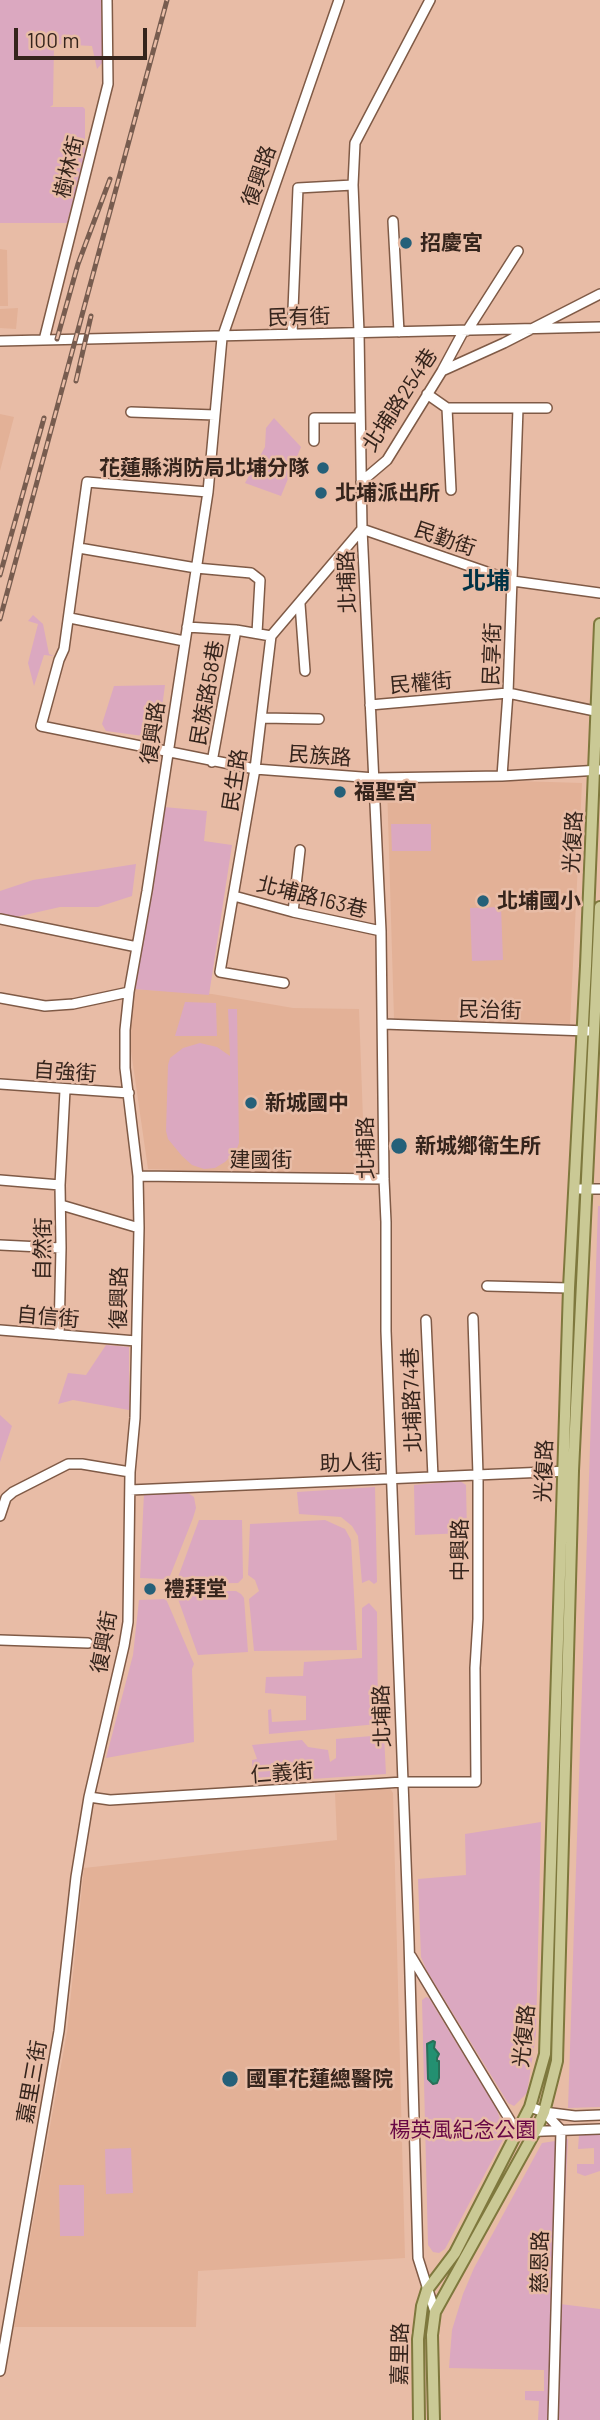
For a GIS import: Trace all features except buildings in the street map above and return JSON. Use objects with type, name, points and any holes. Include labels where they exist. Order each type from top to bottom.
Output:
[{"type":"main road","name":"光復路","points":[[435,2312],[536,2130],[544,2112],[557,2061],[569,1287],[598,770],[600,624]]},
{"type":"main road","name":"光復路","points":[[427,2290],[455,2253],[530,2107],[545,2054],[568,1471],[588,1189],[600,907]]},
{"type":"main road","name":"嘉里路","points":[[419,2420],[419,2318],[427,2290]]},
{"type":"main road","name":"嘉里路","points":[[434,2420],[432,2335],[435,2312]]},
{"type":"street","name":"樹林街","points":[[44,340],[108,84],[107,0]]},
{"type":"street","name":"復興路","points":[[130,1490],[135,1418],[139,1228],[138,1176],[125,1068],[129,992],[208,492],[222,338],[339,0]]},
{"type":"street","name":"北埔路","points":[[430,0],[355,143],[353,185],[359,332],[362,528],[381,931],[386,1331],[410,1953],[418,2258],[435,2312]]},
{"type":"street","points":[[292,334],[298,188],[353,185]]},
{"type":"street","points":[[393,220],[399,332]]},
{"type":"street","name":"北埔路254巷","points":[[361,482],[387,460],[465,331],[518,251]]},
{"type":"street","points":[[442,371],[532,329],[600,293]]},
{"type":"street","name":"民有街","points":[[0,341],[222,338],[600,327]]},
{"type":"street","points":[[427,394],[447,408],[547,408]]},
{"type":"street","points":[[447,408],[452,490]]},
{"type":"street","name":"民享街","points":[[502,776],[513,580],[518,408]]},
{"type":"street","points":[[131,412],[215,415]]},
{"type":"street","points":[[314,442],[314,418],[359,418]]},
{"type":"street","points":[[184,641],[69,618],[87,482],[208,492]]},
{"type":"street","points":[[187,627],[236,630],[271,636],[362,528]]},
{"type":"street","name":"民勤街","points":[[362,528],[513,580],[600,593]]},
{"type":"street","points":[[79,548],[196,568],[251,573],[260,580],[257,633]]},
{"type":"street","points":[[300,604],[305,671]]},
{"type":"street","name":"民族路","points":[[69,618],[64,649],[41,726],[255,769],[375,778],[502,776],[598,770]]},
{"type":"street","name":"民族路58巷","points":[[212,762],[236,630]]},
{"type":"street","name":"民生路","points":[[271,636],[255,769],[220,972],[284,983]]},
{"type":"street","name":"民權街","points":[[370,705],[508,693],[598,711]]},
{"type":"street","points":[[262,718],[319,719]]},
{"type":"street","points":[[293,912],[300,850]]},
{"type":"street","name":"北埔路163巷","points":[[234,895],[293,912],[381,931]]},
{"type":"street","points":[[0,919],[137,947]]},
{"type":"street","points":[[0,998],[45,1006],[73,1004],[129,992]]},
{"type":"street","name":"民治街","points":[[383,1024],[596,1031]]},
{"type":"street","name":"自強街","points":[[0,1084],[128,1093]]},
{"type":"street","name":"自然街","points":[[59,1335],[60,1185],[65,1090]]},
{"type":"street","name":"建國街","points":[[138,1176],[384,1179]]},
{"type":"street","points":[[0,1180],[60,1185]]},
{"type":"street","points":[[575,1189],[600,1189]]},
{"type":"street","points":[[61,1205],[139,1228]]},
{"type":"street","points":[[0,1245],[61,1248]]},
{"type":"street","points":[[487,1286],[569,1287]]},
{"type":"street","name":"中興路","points":[[473,1318],[478,1475],[476,1782]]},
{"type":"street","name":"北埔路74巷","points":[[426,1320],[433,1477]]},
{"type":"street","name":"自信街","points":[[0,1330],[136,1341]]},
{"type":"street","points":[[0,1516],[6,1498],[13,1492],[68,1464],[130,1472]]},
{"type":"street","name":"助人街","points":[[130,1490],[568,1471]]},
{"type":"street","name":"復興街","points":[[89,1797],[128,1622],[130,1490]]},
{"type":"street","points":[[0,1640],[88,1643]]},
{"type":"street","name":"仁義街","points":[[89,1797],[110,1800],[404,1782],[476,1782]]},
{"type":"street","name":"嘉里三街","points":[[0,2371],[59,2031],[76,1877],[89,1797]]},
{"type":"street","points":[[410,1953],[517,2133],[600,2129]]},
{"type":"street","points":[[530,2107],[544,2112],[575,2116],[600,2115]]},
{"type":"street","points":[[544,2112],[561,2130]]},
{"type":"street","name":"慈恩路","points":[[553,2420],[561,2130]]},
{"type":"shaded area","points":[[0,249],[7,250],[8,306],[0,306]]},
{"type":"shaded area","points":[[18,308],[16,329],[0,328],[0,309]]},
{"type":"shaded area","points":[[0,414],[14,417],[0,471]]},
{"type":"shaded area","name":"北埔國小","points":[[485,780],[582,783],[570,1024],[394,1019],[387,784]]},
{"type":"shaded area","name":"新城國中","points":[[134,989],[212,994],[293,1008],[359,1009],[365,1175],[148,1169],[129,1037]]},
{"type":"shaded area","name":"國軍花蓮總醫院","points":[[390,1788],[393,1793],[405,2258],[198,2271],[196,2327],[14,2327],[67,2032],[84,1868],[337,1840],[335,1793]]},
{"type":"shaded area","points":[[433,2041],[439,2054],[439,2078],[437,2083],[433,2084],[428,2079],[427,2044]]},
{"type":"green space","points":[[0,0],[101,0],[104,61],[97,69],[92,46],[54,44],[53,105],[50,107],[85,109],[85,157],[67,223],[0,223]]},
{"type":"green space","points":[[274,418],[301,447],[281,496],[245,483],[265,447],[266,428]]},
{"type":"green space","points":[[33,615],[43,624],[49,654],[54,656],[44,655],[34,686],[28,663],[38,624],[28,621]]},
{"type":"green space","points":[[165,685],[158,738],[106,731],[102,724],[114,686]]},
{"type":"green space","points":[[164,807],[207,811],[204,841],[232,845],[209,995],[134,989]]},
{"type":"green space","points":[[391,824],[431,824],[431,851],[392,851]]},
{"type":"green space","points":[[136,864],[132,896],[98,907],[60,907],[16,917],[0,913],[0,891],[33,880]]},
{"type":"green space","points":[[501,907],[503,960],[472,961],[470,908]]},
{"type":"green space","points":[[185,1002],[216,1003],[217,1036],[175,1036]]},
{"type":"green space","points":[[228,1009],[237,1009],[239,1143],[236,1151],[225,1162],[215,1168],[204,1169],[192,1165],[168,1139],[168,1065],[170,1058],[183,1048],[200,1043],[217,1047],[230,1056]]},
{"type":"green space","points":[[598,1206],[600,2107],[568,2108]]},
{"type":"green space","points":[[106,1345],[129,1347],[129,1410],[73,1400],[58,1404],[68,1373],[86,1375]]},
{"type":"green space","points":[[0,1415],[12,1426],[0,1462]]},
{"type":"green space","points":[[460,1481],[466,1485],[467,1533],[415,1535],[414,1485]]},
{"type":"green space","points":[[375,1487],[377,1582],[374,1584],[369,1580],[362,1583],[358,1536],[352,1526],[341,1517],[299,1514],[297,1492]]},
{"type":"green space","points":[[144,1493],[188,1493],[194,1497],[196,1508],[193,1518],[170,1576],[163,1579],[140,1578]]},
{"type":"green space","points":[[199,1520],[242,1520],[243,1578],[238,1583],[178,1584],[177,1580]]},
{"type":"green space","points":[[325,1520],[345,1529],[351,1540],[357,1650],[254,1651],[249,1599],[259,1591],[255,1580],[248,1575],[250,1524]]},
{"type":"green space","points":[[184,1591],[236,1591],[241,1594],[244,1598],[248,1652],[198,1655],[178,1599],[179,1594]]},
{"type":"green space","points":[[166,1599],[194,1664],[194,1742],[106,1758],[133,1655],[139,1600]]},
{"type":"green space","points":[[369,1603],[377,1612],[378,1724],[269,1734],[268,1710],[271,1709],[272,1722],[306,1720],[306,1696],[265,1693],[266,1677],[303,1676],[304,1662],[362,1658],[362,1608]]},
{"type":"green space","points":[[384,1735],[386,1774],[253,1783],[252,1760],[257,1759],[252,1745],[302,1740],[308,1747],[328,1750],[330,1762],[336,1758],[336,1739]]},
{"type":"green space","points":[[541,1822],[536,2034],[527,2093],[514,2106],[508,2103],[421,1957],[418,1879],[466,1875],[465,1834]]},
{"type":"green space","name":"楊英風紀念公園","points":[[426,1997],[496,2108],[506,2134],[445,2249],[439,2253],[433,2252],[428,2245],[422,2000]]},
{"type":"green space","points":[[600,2134],[600,2171],[585,2176],[577,2173],[577,2164],[594,2164],[594,2148],[578,2149],[579,2135]]},
{"type":"green space","points":[[568,2139],[560,2304],[600,2309],[600,2420],[538,2420],[539,2401],[525,2400],[525,2391],[544,2391],[544,2370],[449,2368],[452,2330],[474,2268],[542,2143]]},
{"type":"green space","points":[[131,2148],[133,2193],[106,2194],[105,2149]]},
{"type":"green space","points":[[59,2185],[84,2185],[84,2236],[60,2236]]},
{"type":"railway","points":[[0,619],[167,0]]},
{"type":"railway","points":[[57,339],[78,264],[110,179]]},
{"type":"railway","points":[[76,381],[91,316]]},
{"type":"railway","points":[[0,575],[44,418]]},
{"type":"place","name":"招慶宮","points":[[406,243]]},
{"type":"place","name":"花蓮縣消防局北埔分隊","points":[[323,468]]},
{"type":"place","name":"北埔派出所","points":[[321,493]]},
{"type":"place","name":"福聖宮","points":[[340,792]]},
{"type":"place","name":"北埔國小","points":[[483,901]]},
{"type":"place","name":"新城國中","points":[[251,1103]]},
{"type":"place","name":"新城鄉衛生所","points":[[399,1146]]},
{"type":"place","name":"禮拜堂","points":[[150,1589]]},
{"type":"place","name":"國軍花蓮總醫院","points":[[230,2079]]},
{"type":"district","name":"北埔","points":[[486,581]]}]
